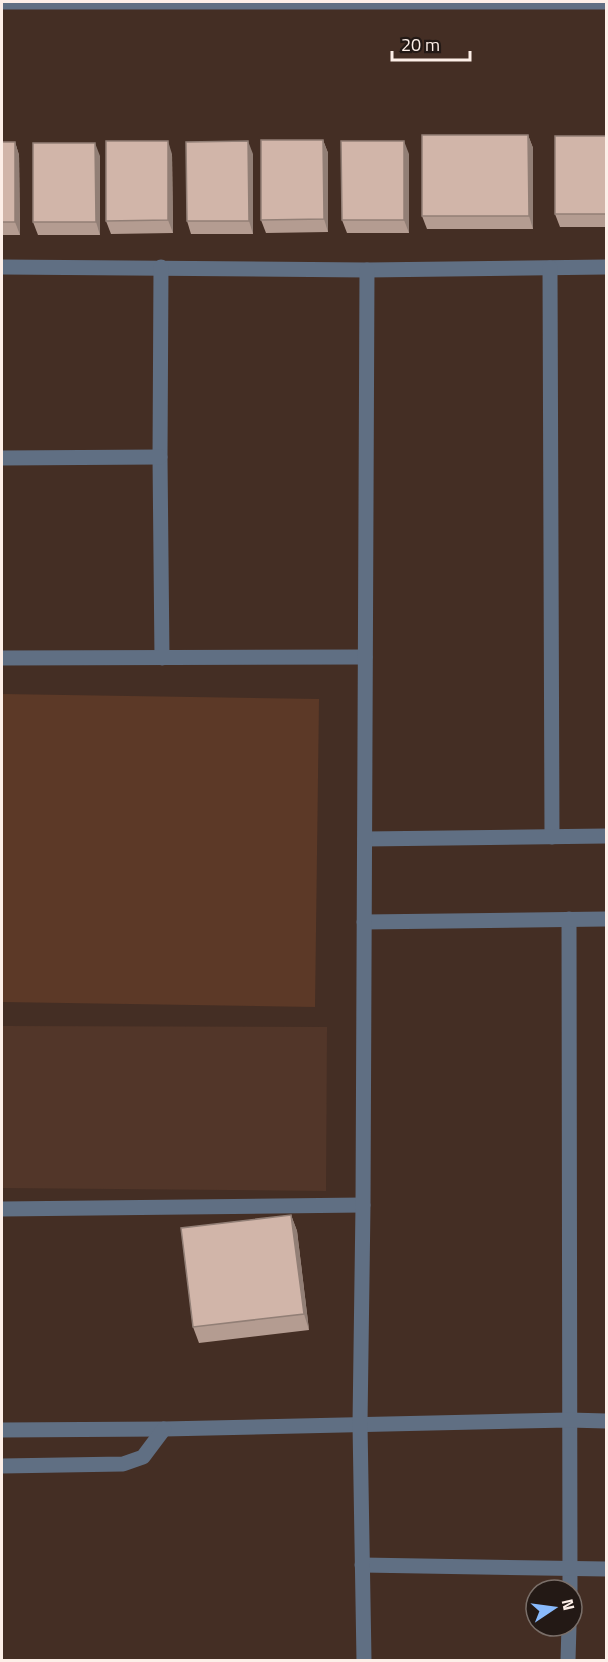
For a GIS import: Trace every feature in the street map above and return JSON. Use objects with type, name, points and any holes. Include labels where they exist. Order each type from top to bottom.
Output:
[{"type":"street","points":[[2,2],[606,2]]},
{"type":"street","points":[[2,267],[368,270],[606,267]]},
{"type":"street","points":[[161,267],[162,658]]},
{"type":"street","points":[[550,268],[552,837]]},
{"type":"street","points":[[364,1660],[360,1424],[368,270]]},
{"type":"street","points":[[2,458],[160,457]]},
{"type":"street","points":[[2,658],[365,657]]},
{"type":"street","points":[[365,839],[606,836]]},
{"type":"street","points":[[568,919],[571,1578]]},
{"type":"street","points":[[364,922],[606,919]]},
{"type":"street","points":[[2,1209],[363,1205]]},
{"type":"street","points":[[2,1430],[606,1421]]},
{"type":"street","points":[[2,1466],[123,1464],[143,1457],[164,1429]]},
{"type":"street","points":[[362,1565],[606,1569]]},
{"type":"street","points":[[568,1660],[569,1638]]},
{"type":"shaded area","points":[[2,694],[319,699],[315,1007],[2,1002]]},
{"type":"shaded area","points":[[2,1026],[327,1027],[326,1191],[2,1188]]},
{"type":"building","points":[[422,135],[528,135],[529,216],[422,216]]},
{"type":"building","points":[[555,136],[606,136],[606,214],[555,214]]},
{"type":"building","points":[[261,140],[323,140],[324,219],[261,220]]},
{"type":"building","points":[[106,141],[168,141],[168,220],[106,221]]},
{"type":"building","points":[[248,141],[249,221],[187,221],[186,142]]},
{"type":"building","points":[[341,141],[404,141],[404,220],[342,220]]},
{"type":"building","points":[[2,142],[15,142],[15,222],[2,222]]},
{"type":"building","points":[[33,143],[95,143],[96,222],[33,222]]},
{"type":"building","points":[[291,1215],[304,1314],[193,1327],[181,1228]]}]
